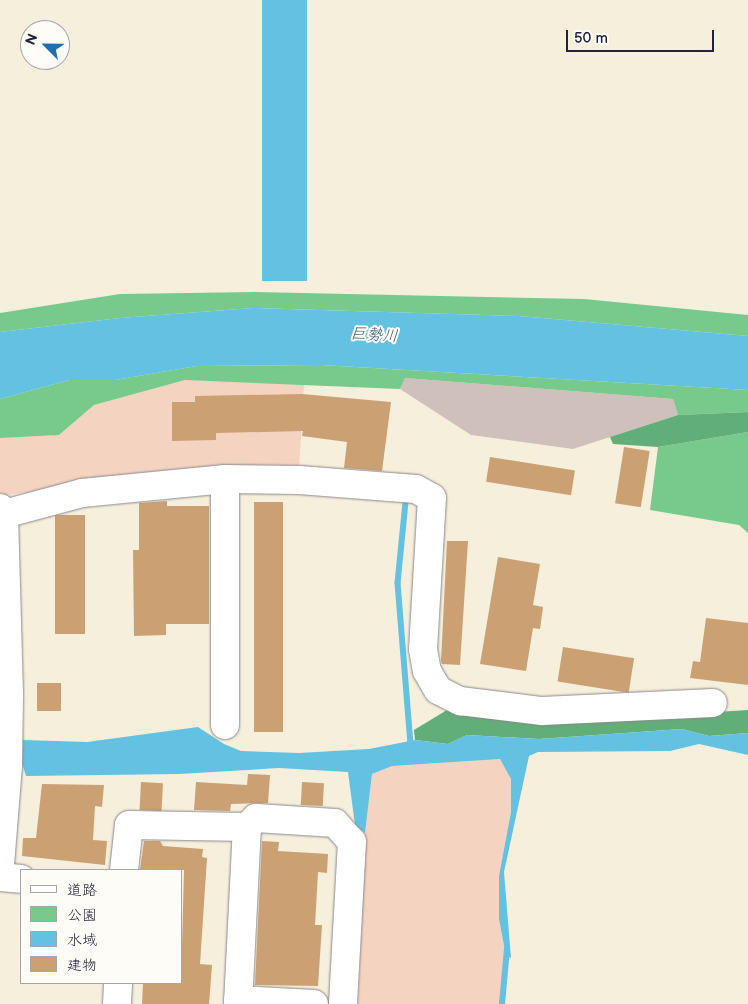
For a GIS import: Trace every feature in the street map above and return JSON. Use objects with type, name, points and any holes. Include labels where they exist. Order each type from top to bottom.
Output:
[{"type":"street","points":[[225,479],[225,725]]},
{"type":"street","points":[[1,849],[9,738],[2,511],[82,493],[225,479],[352,483],[416,489],[432,498],[423,649],[427,672],[438,690],[460,701],[542,711],[713,703]]},
{"type":"street","points":[[314,1004],[238,1002],[247,827],[256,818],[335,823],[352,842],[343,1004]]},
{"type":"street","points":[[124,869],[129,825],[247,827]]},
{"type":"street","points":[[0,878],[20,879]]},
{"type":"street","points":[[117,1004],[118,984]]},
{"type":"shaded area","points":[[405,378],[673,399],[678,415],[573,449],[471,435],[400,389]]},
{"type":"shaded area","points":[[185,380],[304,383],[299,470],[81,484],[7,495],[0,493],[0,438],[59,435],[94,405]]},
{"type":"shaded area","points":[[500,759],[511,779],[511,812],[499,876],[499,919],[506,956],[500,1004],[358,1004],[365,833],[372,774],[392,766]]},
{"type":"green space","points":[[255,292],[584,299],[748,315],[748,336],[519,316],[253,308],[120,318],[0,332],[0,313],[120,294]]},
{"type":"green space","points":[[321,365],[748,390],[748,412],[678,415],[673,399],[405,378],[400,389],[185,380],[94,405],[59,435],[0,438],[0,399],[69,380],[115,380],[197,366]]},
{"type":"green space","points":[[748,412],[748,432],[658,447],[613,444],[610,437],[678,415]]},
{"type":"green space","points":[[748,432],[748,533],[739,525],[650,510],[658,447]]},
{"type":"green space","points":[[447,710],[548,723],[748,710],[748,733],[709,736],[682,729],[539,739],[467,735],[448,744],[415,740],[414,730]]},
{"type":"water","points":[[262,0],[307,0],[307,281],[262,281]]},
{"type":"water","name":"巨勢川","points":[[253,308],[519,316],[748,336],[748,390],[321,365],[197,366],[115,380],[69,380],[0,399],[0,332],[120,318]]},
{"type":"water","points":[[198,727],[224,744],[241,751],[299,753],[369,749],[415,740],[448,744],[467,735],[539,739],[682,729],[709,736],[748,733],[748,755],[699,744],[670,751],[538,752],[529,756],[504,872],[511,958],[506,956],[499,919],[499,876],[511,812],[511,779],[500,759],[392,766],[372,774],[365,833],[355,825],[348,772],[279,768],[179,774],[26,776],[22,763],[23,740],[87,742]]},
{"type":"building","points":[[302,394],[391,402],[382,471],[344,468],[347,442],[302,436],[303,431],[216,433],[216,440],[172,441],[172,402],[195,402],[195,396]]},
{"type":"building","points":[[624,447],[650,451],[641,507],[615,503]]},
{"type":"building","points":[[490,457],[575,470],[571,495],[486,482]]},
{"type":"building","points":[[167,501],[167,506],[209,506],[209,624],[166,624],[166,635],[134,636],[133,550],[139,550],[139,503]]},
{"type":"building","points":[[254,502],[283,502],[283,732],[254,732]]},
{"type":"building","points":[[55,515],[85,515],[85,634],[55,634]]},
{"type":"building","points":[[447,541],[468,541],[460,665],[442,664],[441,661]]},
{"type":"building","points":[[498,557],[540,564],[533,605],[543,607],[540,629],[533,628],[526,671],[480,664]]},
{"type":"building","points":[[706,618],[748,623],[748,685],[690,678],[693,661],[700,662]]},
{"type":"building","points":[[563,647],[634,658],[629,693],[558,682]]},
{"type":"building","points":[[37,683],[61,683],[61,711],[37,711]]},
{"type":"building","points":[[248,774],[270,775],[268,803],[231,804],[230,811],[194,810],[196,782],[247,785]]},
{"type":"building","points":[[141,782],[163,783],[162,811],[140,810]]},
{"type":"building","points":[[302,782],[324,783],[323,806],[301,805]]},
{"type":"building","points":[[42,784],[104,785],[102,807],[95,806],[93,840],[107,841],[105,865],[22,856],[23,838],[36,838]]},
{"type":"building","points":[[144,841],[160,841],[163,846],[203,849],[202,857],[207,858],[200,964],[212,965],[209,1004],[142,1004],[143,984],[182,984],[184,870],[140,869]]},
{"type":"building","points":[[262,841],[279,842],[278,851],[328,854],[327,873],[318,872],[315,925],[322,925],[318,986],[255,985]]},
{"type":"waterway","points":[[406,502],[398,583],[411,746]]},
{"type":"waterway","points":[[502,1004],[507,949]]}]
